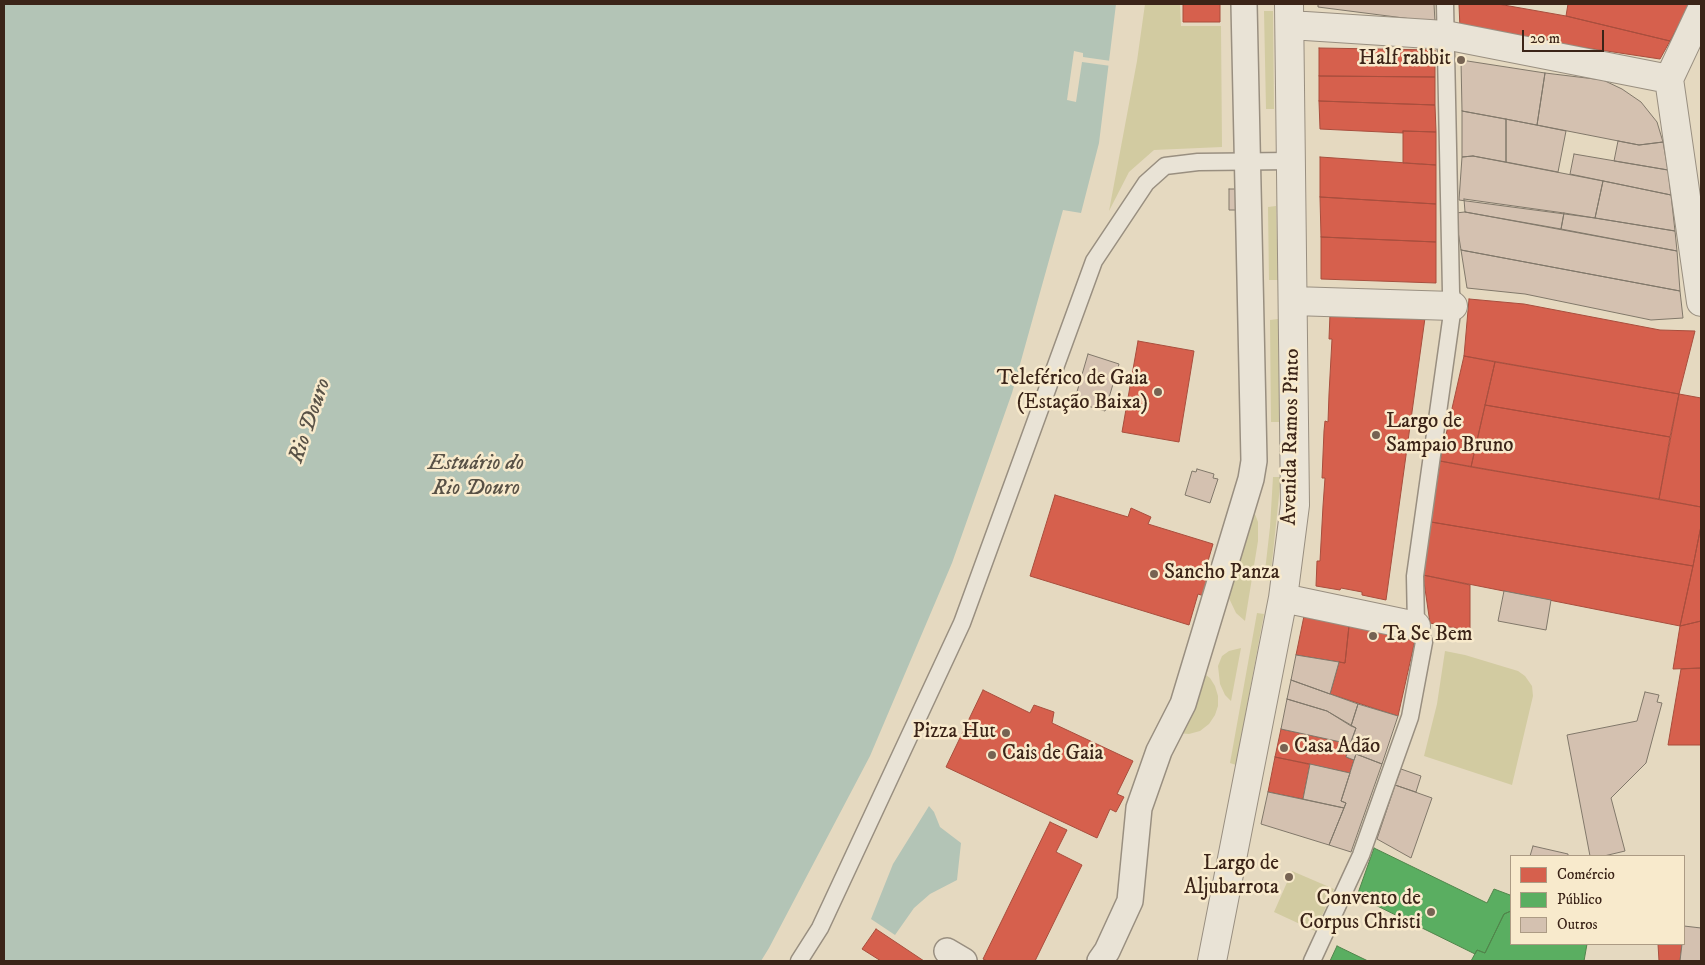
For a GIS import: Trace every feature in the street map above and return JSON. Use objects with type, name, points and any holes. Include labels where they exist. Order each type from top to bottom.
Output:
[{"type":"street","points":[[1100,961],[1107,951],[1130,901],[1139,808],[1159,752],[1183,704],[1251,479],[1254,461],[1244,4]]},
{"type":"street","points":[[1701,11],[1668,79],[1701,302]]},
{"type":"street","points":[[1290,15],[1446,35],[1668,79]]},
{"type":"street","name":"Avenida Ramos Pinto","points":[[1212,961],[1283,598],[1295,505],[1290,15]]},
{"type":"street","points":[[1293,301],[1453,306]]},
{"type":"street","points":[[1283,598],[1416,626]]},
{"type":"lane","points":[[1312,961],[1361,856],[1410,717],[1424,642],[1416,626],[1415,576],[1453,306],[1451,292],[1445,4]]},
{"type":"lane","points":[[799,961],[820,928],[962,623],[1094,261],[1146,183],[1165,166],[1198,162],[1292,161]]},
{"type":"shaded area","points":[[1145,4],[1180,4],[1181,26],[1221,26],[1222,147],[1154,150],[1129,172],[1109,211],[1137,61]]},
{"type":"shaded area","points":[[1264,11],[1273,11],[1274,109],[1266,109]]},
{"type":"shaded area","points":[[1276,206],[1278,280],[1269,280],[1268,207]]},
{"type":"shaded area","points":[[1278,319],[1280,422],[1271,422],[1270,320]]},
{"type":"shaded area","points":[[1273,477],[1281,477],[1270,581],[1264,580]]},
{"type":"shaded area","points":[[1253,509],[1258,522],[1258,541],[1245,621],[1236,613],[1227,594]]},
{"type":"shaded area","points":[[1257,613],[1264,614],[1236,765],[1230,763]]},
{"type":"shaded area","points":[[1241,648],[1231,701],[1225,695],[1220,684],[1218,666],[1222,656],[1229,651]]},
{"type":"shaded area","points":[[1445,651],[1518,671],[1525,676],[1532,686],[1533,696],[1512,785],[1424,756],[1437,704]]},
{"type":"shaded area","points":[[1202,672],[1210,678],[1215,686],[1218,706],[1215,715],[1209,724],[1200,731],[1189,734],[1178,733]]},
{"type":"shaded area","points":[[1292,871],[1334,889],[1315,931],[1274,912]]},
{"type":"water","name":"Estuário do Rio Douro","points":[[4,4],[1116,4],[1099,143],[1081,213],[1063,210],[1012,393],[952,563],[870,756],[761,961],[4,961]]},
{"type":"water","points":[[929,806],[934,812],[940,827],[961,843],[957,880],[930,894],[914,908],[895,935],[871,919],[893,864]]},
{"type":"pier","points":[[1074,51],[1083,53],[1083,57],[1111,61],[1111,66],[1082,62],[1076,102],[1067,100]]},
{"type":"building: Comércio","points":[[1183,4],[1220,4],[1220,22],[1183,22]]},
{"type":"building: Comércio","points":[[1459,4],[1498,4],[1566,16],[1670,41],[1660,59],[1460,29]]},
{"type":"building: Comércio","points":[[1568,4],[1690,4],[1670,41],[1566,16]]},
{"type":"building: Comércio","points":[[1319,48],[1435,50],[1435,77],[1319,76]]},
{"type":"building: Comércio","points":[[1319,76],[1435,77],[1435,105],[1319,101]]},
{"type":"building: Comércio","points":[[1319,101],[1435,105],[1436,132],[1403,131],[1403,133],[1320,129]]},
{"type":"building: Comércio","points":[[1403,131],[1436,132],[1436,165],[1403,163]]},
{"type":"building: Comércio","points":[[1320,157],[1436,165],[1436,204],[1320,197]]},
{"type":"building: Comércio","points":[[1320,197],[1436,204],[1436,242],[1321,237]]},
{"type":"building: Comércio","points":[[1321,237],[1436,242],[1436,283],[1321,279]]},
{"type":"building: Comércio","points":[[1469,299],[1524,304],[1660,330],[1695,331],[1679,394],[1464,356]]},
{"type":"building: Comércio","points":[[1330,314],[1355,315],[1355,318],[1425,318],[1386,600],[1362,595],[1362,592],[1316,586],[1317,561],[1320,561],[1325,478],[1322,478],[1324,431],[1325,421],[1328,422],[1332,339],[1329,339]]},
{"type":"building: Comércio","name":"Teleférico de Gaia (Estação Baixa)","points":[[1138,341],[1194,351],[1179,442],[1122,432]]},
{"type":"building: Comércio","points":[[1464,356],[1495,362],[1471,467],[1440,461]]},
{"type":"building: Comércio","points":[[1495,362],[1679,394],[1670,437],[1485,405]]},
{"type":"building: Comércio","points":[[1679,394],[1701,398],[1701,507],[1659,499]]},
{"type":"building: Comércio","points":[[1485,405],[1670,437],[1659,499],[1471,467]]},
{"type":"building: Comércio","points":[[1440,461],[1701,507],[1701,526],[1693,566],[1431,522]]},
{"type":"building: Comércio","points":[[1055,495],[1128,517],[1131,508],[1151,517],[1148,524],[1213,544],[1203,578],[1209,580],[1204,596],[1198,594],[1189,625],[1030,576]]},
{"type":"building: Comércio","points":[[1431,522],[1693,566],[1680,626],[1423,575]]},
{"type":"building: Comércio","points":[[1701,526],[1701,621],[1680,626],[1693,566]]},
{"type":"building: Comércio","points":[[1423,575],[1470,585],[1470,631],[1430,623]]},
{"type":"building: Comércio","points":[[1304,616],[1349,626],[1345,663],[1296,655]]},
{"type":"building: Comércio","points":[[1701,621],[1701,668],[1673,669],[1680,626]]},
{"type":"building: Comércio","points":[[1349,626],[1415,640],[1398,716],[1330,694],[1339,662],[1345,663]]},
{"type":"building: Comércio","points":[[1701,668],[1701,745],[1668,745],[1681,669]]},
{"type":"building: Comércio","points":[[983,690],[1030,713],[1034,705],[1054,712],[1052,723],[1133,761],[1117,794],[1124,797],[1116,812],[1110,809],[1097,838],[946,767]]},
{"type":"building: Comércio","points":[[1281,729],[1350,744],[1346,757],[1354,760],[1350,773],[1275,757]]},
{"type":"building: Comércio","points":[[1275,757],[1310,764],[1303,799],[1268,792]]},
{"type":"building: Comércio","points":[[1050,822],[1067,830],[1056,852],[1082,865],[1035,961],[987,961],[983,959]]},
{"type":"building: Comércio","points":[[876,929],[924,961],[881,961],[862,949]]},
{"type":"building: Comércio","points":[[1658,945],[1682,945],[1680,961],[1659,961]]},
{"type":"building: Público","points":[[1374,848],[1487,903],[1494,889],[1510,895],[1510,911],[1504,914],[1485,953],[1477,950],[1475,954],[1357,896]]},
{"type":"building: Público","points":[[1510,911],[1510,945],[1587,945],[1584,961],[1471,961],[1477,950],[1485,953],[1504,914]]},
{"type":"building: Público","points":[[1337,946],[1368,961],[1330,961]]},
{"type":"building: Outros","points":[[1318,4],[1434,4],[1435,22],[1318,7]]},
{"type":"building: Outros","points":[[1461,60],[1545,73],[1537,125],[1462,111]]},
{"type":"building: Outros","points":[[1545,73],[1603,80],[1622,89],[1641,102],[1657,122],[1663,142],[1639,145],[1537,125]]},
{"type":"building: Outros","points":[[1462,111],[1506,119],[1506,162],[1473,156],[1462,157]]},
{"type":"building: Outros","points":[[1506,119],[1566,131],[1558,172],[1506,162]]},
{"type":"building: Outros","points":[[1618,141],[1639,145],[1663,142],[1668,170],[1614,161]]},
{"type":"building: Outros","points":[[1574,154],[1668,170],[1671,195],[1570,174]]},
{"type":"building: Outros","points":[[1473,156],[1603,181],[1595,218],[1459,200],[1462,157]]},
{"type":"building: Outros","points":[[1603,181],[1671,195],[1675,231],[1595,218]]},
{"type":"building: Outros","points":[[1229,189],[1239,189],[1239,210],[1229,210]]},
{"type":"building: Outros","points":[[1464,199],[1564,213],[1561,229],[1465,212]]},
{"type":"building: Outros","points":[[1465,212],[1677,251],[1680,291],[1461,250],[1455,213]]},
{"type":"building: Outros","points":[[1564,213],[1675,231],[1677,251],[1561,229]]},
{"type":"building: Outros","points":[[1461,250],[1680,291],[1683,318],[1651,320],[1525,294],[1467,288]]},
{"type":"building: Outros","points":[[1088,354],[1119,364],[1105,411],[1074,402]]},
{"type":"building: Outros","points":[[1197,469],[1214,474],[1213,478],[1218,479],[1210,503],[1185,495],[1192,471],[1196,472]]},
{"type":"building: Outros","points":[[1504,591],[1551,600],[1546,630],[1498,621]]},
{"type":"building: Outros","points":[[1296,655],[1339,662],[1330,694],[1291,680]]},
{"type":"building: Outros","points":[[1291,680],[1358,704],[1351,726],[1327,711],[1287,699]]},
{"type":"building: Outros","points":[[1645,692],[1659,695],[1657,702],[1662,703],[1646,763],[1611,798],[1625,851],[1608,855],[1590,855],[1567,735],[1637,721]]},
{"type":"building: Outros","points":[[1287,699],[1327,711],[1356,728],[1350,744],[1281,729]]},
{"type":"building: Outros","points":[[1358,704],[1398,716],[1382,764],[1356,754],[1354,760],[1346,757],[1356,728],[1351,726]]},
{"type":"building: Outros","points":[[1356,754],[1382,764],[1351,852],[1329,845],[1346,803],[1341,801]]},
{"type":"building: Outros","points":[[1310,764],[1350,773],[1341,801],[1346,803],[1344,808],[1303,799]]},
{"type":"building: Outros","points":[[1401,769],[1421,776],[1416,792],[1395,785]]},
{"type":"building: Outros","points":[[1395,785],[1432,798],[1411,858],[1377,839]]},
{"type":"building: Outros","points":[[1268,792],[1344,808],[1329,845],[1261,824]]},
{"type":"building: Outros","points":[[1533,846],[1568,854],[1568,855],[1530,855]]},
{"type":"building: Outros","points":[[1685,926],[1701,928],[1701,961],[1680,961],[1682,945],[1685,945]]},
{"type":"place","name":"Half rabbit","points":[[1461,60]]},
{"type":"place","name":"Teleférico de Gaia (Estação Baixa)","points":[[1158,392]]},
{"type":"place","name":"Largo de Sampaio Bruno","points":[[1376,435]]},
{"type":"place","name":"Sancho Panza","points":[[1154,574]]},
{"type":"place","name":"Ta Se Bem","points":[[1373,636]]},
{"type":"place","name":"Pizza Hut","points":[[1006,733]]},
{"type":"place","name":"Casa Adão","points":[[1284,748]]},
{"type":"place","name":"Cais de Gaia","points":[[992,755]]},
{"type":"place","name":"Largo de Aljubarrota","points":[[1289,877]]},
{"type":"place","name":"Convento de Corpus Christi","points":[[1431,912]]},
{"type":"water label","name":"Rio Douro","points":[[311,421]]}]
